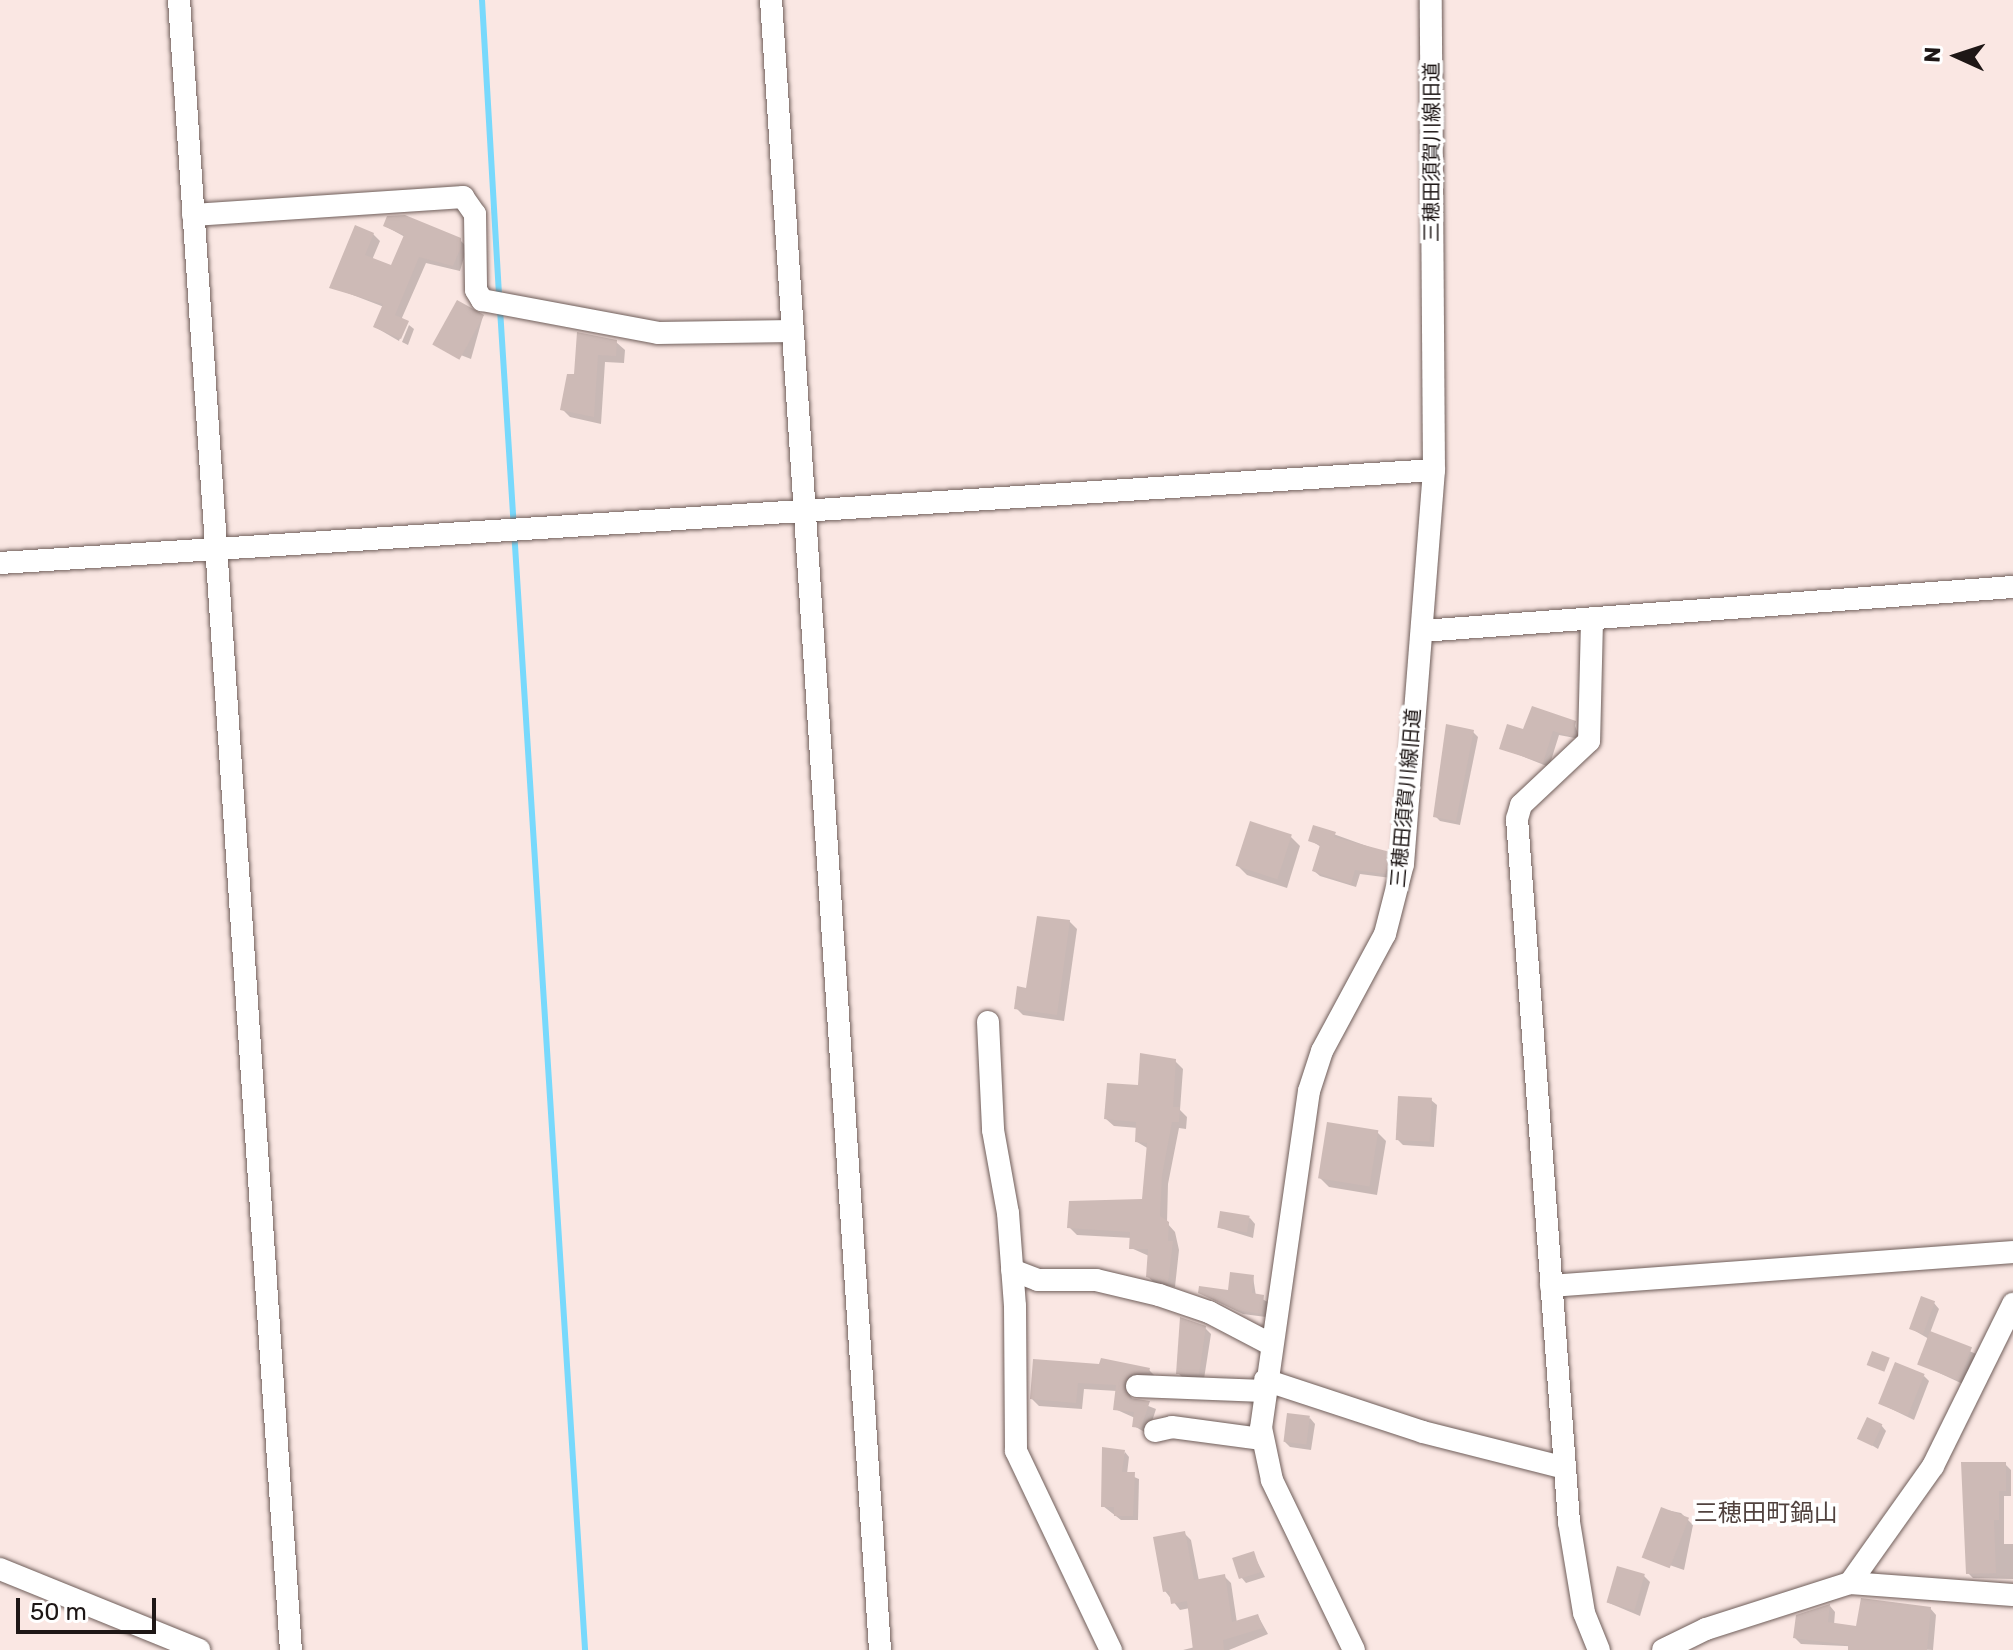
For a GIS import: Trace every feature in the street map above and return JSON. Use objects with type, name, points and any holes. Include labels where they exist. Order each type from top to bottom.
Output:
[{"type":"street","points":[[179,0],[291,1650]]},
{"type":"street","points":[[771,0],[880,1650]]},
{"type":"street","name":"三穂田須賀川線旧道","points":[[1354,1650],[1272,1480],[1262,1439],[1270,1344],[1314,1074],[1396,905],[1434,470],[1431,0]]},
{"type":"street","points":[[193,215],[463,197],[475,214],[476,290],[482,300],[658,333],[793,331]]},
{"type":"street","points":[[0,563],[1434,470]]},
{"type":"street","points":[[1422,631],[1592,621],[2013,587]]},
{"type":"street","points":[[1592,621],[1594,710],[1589,741],[1521,805],[1517,819],[1565,1468],[1580,1594],[1599,1650]]},
{"type":"street","points":[[988,1022],[993,1130],[1012,1270],[1021,1469],[1111,1650]]},
{"type":"street","points":[[1551,1286],[2013,1252]]},
{"type":"street","points":[[1012,1270],[1038,1280],[1096,1280],[1159,1295],[1204,1310],[1270,1344]]},
{"type":"street","points":[[1850,1583],[1933,1466],[2013,1304]]},
{"type":"street","points":[[1137,1386],[1265,1385],[1423,1432],[1565,1468]]},
{"type":"street","points":[[1155,1431],[1172,1427],[1262,1439]]},
{"type":"street","points":[[0,1569],[199,1650]]},
{"type":"street","points":[[1663,1650],[1706,1629],[1850,1583],[2013,1595]]},
{"type":"building","points":[[405,215],[461,238],[461,247],[453,266],[419,257],[395,315],[409,321],[401,339],[373,327],[383,304],[329,288],[355,225],[374,233],[365,255],[391,265],[404,235],[383,226],[387,216]]},
{"type":"building","points":[[457,300],[484,315],[459,360],[432,345]]},
{"type":"building","points":[[577,332],[617,340],[616,356],[598,355],[594,417],[560,410],[567,374],[574,374]]},
{"type":"building","points":[[1532,706],[1576,721],[1573,737],[1553,731],[1543,763],[1499,749],[1507,724],[1523,729]]},
{"type":"building","points":[[1446,724],[1474,730],[1456,821],[1433,817]]},
{"type":"building","points":[[1250,821],[1292,835],[1277,879],[1235,866]]},
{"type":"building","points":[[1313,825],[1336,832],[1334,837],[1390,852],[1386,874],[1355,870],[1351,884],[1312,871],[1320,845],[1308,841]]},
{"type":"building","points":[[1037,916],[1070,920],[1057,1015],[1014,1009],[1017,986],[1026,988]]},
{"type":"building","points":[[1140,1053],[1176,1059],[1173,1107],[1180,1107],[1179,1122],[1172,1122],[1162,1175],[1160,1216],[1169,1222],[1168,1241],[1173,1241],[1168,1283],[1146,1277],[1148,1249],[1129,1249],[1130,1232],[1067,1228],[1069,1201],[1142,1199],[1147,1143],[1135,1142],[1136,1122],[1104,1119],[1107,1083],[1138,1085]]},
{"type":"building","points":[[1398,1096],[1432,1098],[1430,1142],[1396,1140]]},
{"type":"building","points":[[1327,1122],[1378,1130],[1369,1186],[1318,1178]]},
{"type":"building","points":[[1220,1211],[1250,1216],[1247,1232],[1217,1228]]},
{"type":"building","points":[[1230,1272],[1254,1275],[1252,1293],[1264,1295],[1262,1314],[1236,1310],[1198,1293],[1199,1286],[1228,1290]]},
{"type":"building","points":[[1921,1296],[1935,1301],[1923,1334],[1909,1329]]},
{"type":"building","points":[[1180,1317],[1206,1326],[1199,1374],[1176,1374]]},
{"type":"building","points":[[1930,1331],[1972,1347],[1959,1381],[1917,1365]]},
{"type":"building","points":[[1872,1351],[1890,1358],[1884,1372],[1867,1365]]},
{"type":"building","points":[[1101,1358],[1150,1368],[1149,1372],[1130,1374],[1123,1385],[1130,1398],[1150,1401],[1141,1428],[1132,1427],[1134,1412],[1113,1410],[1116,1385],[1078,1383],[1076,1403],[1030,1399],[1033,1359],[1099,1364]]},
{"type":"building","points":[[1895,1362],[1925,1374],[1908,1416],[1878,1404]]},
{"type":"building","points":[[1287,1413],[1310,1416],[1306,1445],[1283,1442]]},
{"type":"building","points":[[1867,1417],[1882,1424],[1872,1446],[1857,1439]]},
{"type":"building","points":[[1102,1447],[1125,1450],[1122,1472],[1135,1472],[1133,1516],[1114,1516],[1114,1507],[1101,1507]]},
{"type":"building","points":[[1961,1462],[2006,1462],[2006,1491],[1999,1491],[1999,1520],[1994,1520],[1996,1573],[1966,1574]]},
{"type":"building","points":[[1661,1507],[1689,1518],[1670,1568],[1642,1557]]},
{"type":"building","points":[[1185,1531],[1194,1580],[1225,1574],[1232,1622],[1258,1614],[1263,1628],[1223,1640],[1224,1650],[1193,1650],[1187,1601],[1171,1604],[1169,1591],[1163,1592],[1153,1537]]},
{"type":"building","points":[[1254,1551],[1261,1572],[1239,1579],[1232,1558]]},
{"type":"building","points":[[1617,1566],[1645,1574],[1634,1611],[1607,1603]]},
{"type":"building","points":[[1861,1598],[1931,1607],[1927,1650],[1848,1650],[1848,1645],[1793,1638],[1796,1615],[1830,1604],[1828,1622],[1856,1626]]},
{"type":"waterway","points":[[482,0],[499,298]]},
{"type":"waterway","points":[[500,309],[585,1650]]},
{"type":"district","name":"三穂田町鍋山","points":[[1766,1514]]}]
